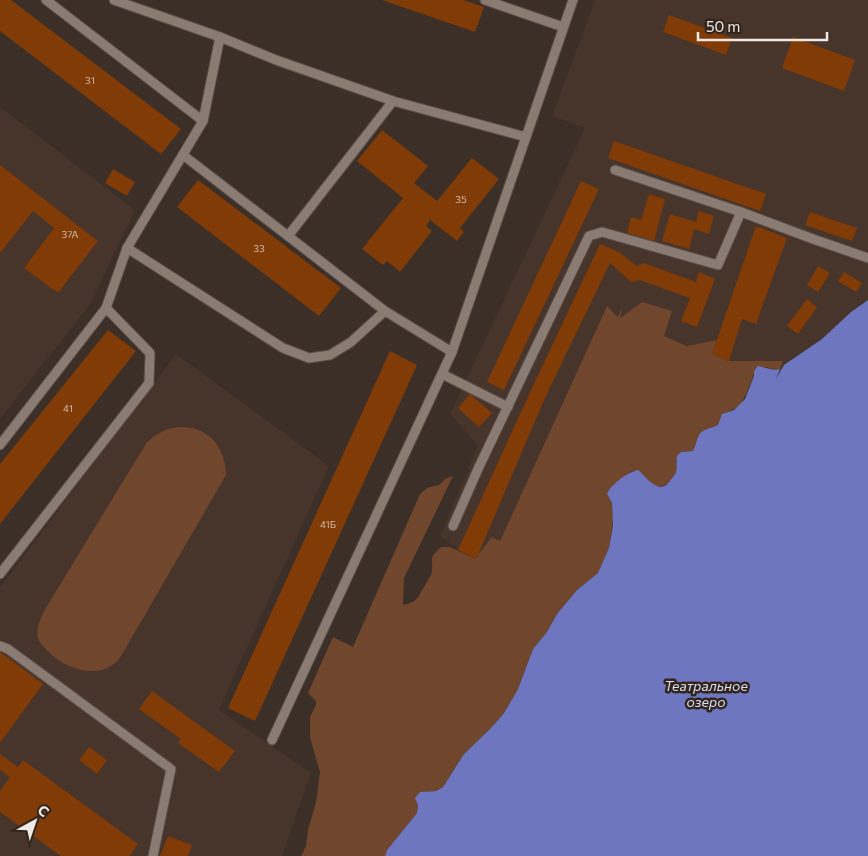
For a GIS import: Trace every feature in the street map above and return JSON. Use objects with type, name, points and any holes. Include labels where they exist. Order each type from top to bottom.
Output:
[{"type":"lane","points":[[46,0],[204,121]]},
{"type":"lane","points":[[114,0],[393,101],[526,137]]},
{"type":"lane","points":[[485,0],[563,28]]},
{"type":"lane","points":[[272,740],[452,352],[573,0]]},
{"type":"lane","points":[[0,445],[106,308],[127,248],[204,121],[220,37]]},
{"type":"lane","points":[[288,236],[393,101]]},
{"type":"lane","points":[[184,155],[385,311],[452,352]]},
{"type":"lane","points":[[615,170],[741,212],[868,258]]},
{"type":"lane","points":[[453,526],[590,236],[602,232],[718,265],[741,212]]},
{"type":"lane","points":[[127,248],[283,348],[309,358],[330,355],[346,345],[385,311]]},
{"type":"lane","points":[[0,574],[149,383],[150,353],[106,308]]},
{"type":"lane","points":[[442,374],[508,407]]},
{"type":"lane","points":[[0,646],[8,649],[171,769],[153,856]]},
{"type":"shaded area","points":[[595,0],[868,0],[868,300],[851,312],[822,339],[784,365],[775,381],[782,361],[729,361],[712,354],[716,340],[687,346],[664,336],[671,311],[620,319],[607,306],[500,541],[475,559],[458,550],[440,536],[478,446],[450,414],[585,128],[552,116]]},
{"type":"shaded area","points":[[0,107],[135,210],[91,303],[0,419]]},
{"type":"shaded area","points":[[642,302],[672,311],[664,336],[687,346],[717,340],[712,354],[729,361],[783,361],[780,369],[775,370],[766,367],[754,371],[753,378],[741,403],[733,410],[723,414],[718,425],[700,433],[693,451],[681,452],[676,461],[675,474],[668,483],[657,487],[646,480],[643,474],[632,471],[614,484],[607,494],[612,503],[613,520],[609,548],[598,573],[577,590],[557,614],[547,632],[533,649],[518,689],[504,713],[464,754],[443,787],[436,791],[428,791],[418,805],[417,813],[387,850],[385,856],[301,856],[306,846],[308,830],[316,802],[320,772],[310,737],[310,717],[316,701],[308,693],[333,637],[353,647],[420,494],[427,488],[439,485],[445,479],[453,476],[404,578],[403,605],[415,601],[419,596],[431,575],[432,558],[441,547],[450,547],[475,559],[492,537],[500,541],[607,306],[618,317],[622,307],[620,318]]},
{"type":"shaded area","points":[[176,354],[329,466],[219,710],[311,773],[282,856],[0,856],[0,587]]},
{"type":"shaded area","points":[[177,427],[193,428],[201,431],[213,440],[224,460],[226,475],[118,660],[110,667],[93,671],[67,665],[53,656],[39,641],[38,628],[43,614],[147,442],[161,432]]},
{"type":"water","name":"Театральное озеро","points":[[868,300],[868,856],[385,856],[387,850],[417,813],[418,805],[415,798],[420,792],[436,791],[443,787],[464,754],[504,713],[518,689],[533,649],[547,632],[557,614],[577,590],[598,573],[609,548],[613,525],[612,503],[607,494],[612,486],[625,476],[638,470],[652,484],[661,487],[665,486],[676,472],[677,456],[681,452],[693,451],[700,433],[718,425],[722,414],[734,410],[745,399],[754,376],[754,371],[758,366],[775,370],[780,369],[776,379],[784,365],[822,339],[851,312]]},
{"type":"building","points":[[0,0],[11,0],[181,129],[161,154],[0,31]]},
{"type":"building","points":[[382,0],[463,0],[484,7],[475,32]]},
{"type":"building","points":[[669,15],[732,38],[726,55],[663,32]]},
{"type":"building","points":[[793,37],[855,60],[844,91],[782,68]]},
{"type":"building","points":[[382,130],[428,166],[414,183],[437,201],[472,158],[499,179],[460,228],[464,232],[457,241],[430,220],[426,226],[432,231],[400,272],[387,261],[383,265],[362,249],[403,198],[357,161]]},
{"type":"building","points":[[614,141],[766,194],[760,211],[608,158]]},
{"type":"building","points":[[0,165],[98,241],[58,293],[24,268],[54,228],[33,211],[0,251]]},
{"type":"building","points":[[113,169],[135,182],[127,196],[105,183]]},
{"type":"building","points":[[198,180],[341,288],[319,316],[177,207]]},
{"type":"building","points":[[581,181],[599,189],[504,390],[487,382]]},
{"type":"building","points":[[649,194],[665,199],[654,241],[627,233],[631,217],[641,220]]},
{"type":"building","points":[[699,211],[714,216],[709,234],[694,229],[689,249],[662,241],[670,214],[696,222]]},
{"type":"building","points":[[810,212],[857,228],[852,241],[805,225]]},
{"type":"building","points":[[756,226],[787,238],[756,324],[742,319],[729,361],[712,354]]},
{"type":"building","points":[[600,244],[619,252],[637,266],[644,263],[696,282],[699,272],[715,279],[697,327],[681,321],[690,298],[639,280],[631,282],[610,263],[544,400],[475,559],[458,550]]},
{"type":"building","points":[[818,266],[830,273],[818,292],[807,285]]},
{"type":"building","points":[[844,272],[862,283],[856,292],[838,281]]},
{"type":"building","points":[[807,299],[817,307],[798,334],[787,326]]},
{"type":"building","points":[[108,330],[136,351],[0,524],[0,464]]},
{"type":"building","points":[[390,351],[417,365],[255,721],[228,708]]},
{"type":"building","points":[[470,394],[492,413],[479,427],[458,408]]},
{"type":"building","points":[[0,652],[43,684],[0,743]]},
{"type":"building","points":[[152,691],[235,751],[219,772],[178,743],[181,739],[139,709]]},
{"type":"building","points":[[89,747],[107,760],[97,774],[79,760]]},
{"type":"building","points":[[0,754],[18,767],[23,760],[138,844],[130,856],[61,856],[0,812],[0,791],[10,777],[0,770]]},
{"type":"building","points":[[168,836],[192,845],[188,856],[160,856]]}]
